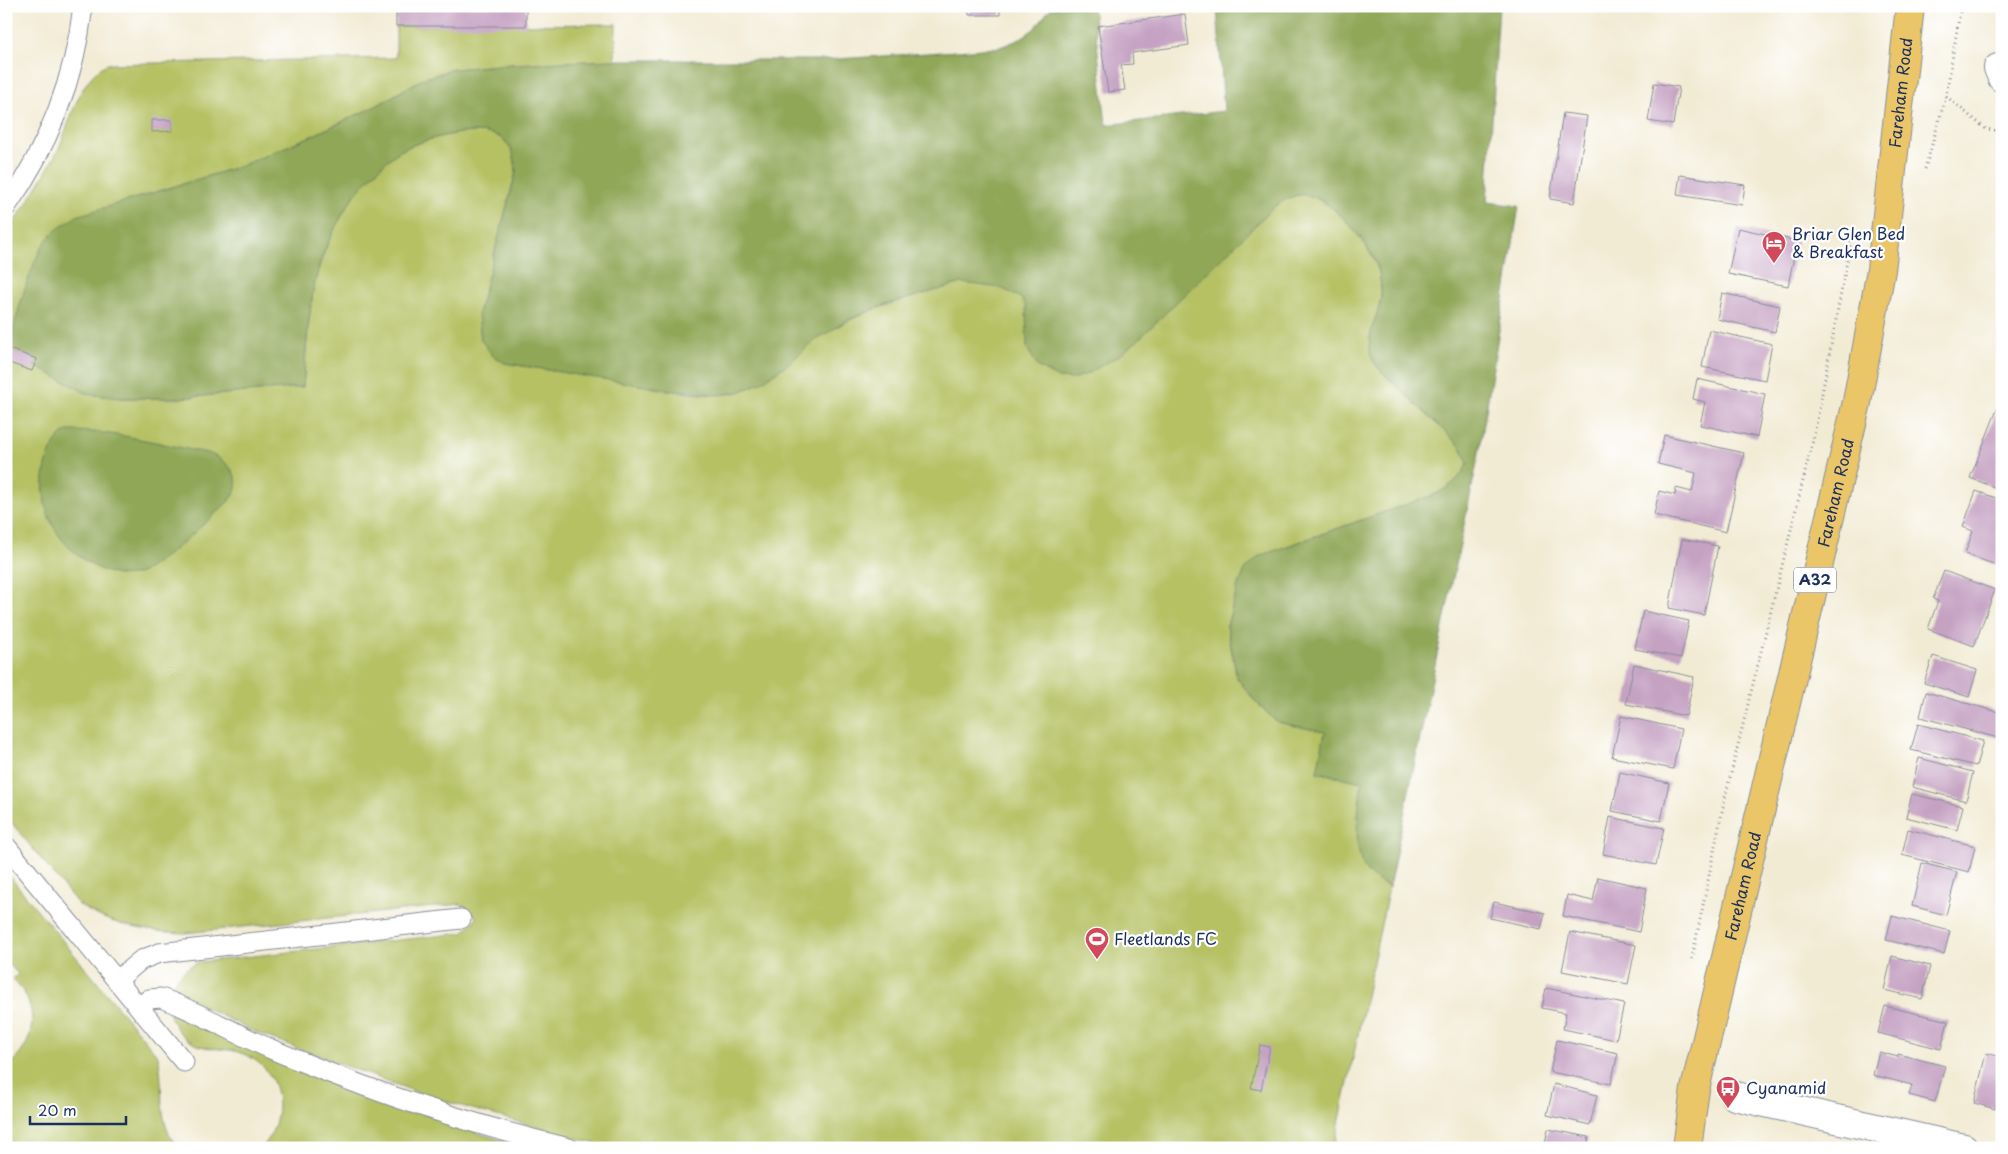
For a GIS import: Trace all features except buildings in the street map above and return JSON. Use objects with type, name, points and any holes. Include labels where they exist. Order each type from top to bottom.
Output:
[{"type":"main road","name":"Fareham Road","points":[[1687,1148],[1695,1089],[1857,402],[1881,270],[1910,6]]},
{"type":"street","points":[[1735,1096],[1964,1148]]},
{"type":"lane","points":[[6,207],[32,168],[61,101],[75,56],[83,6]]},
{"type":"lane","points":[[6,846],[184,1062]]},
{"type":"lane","points":[[117,980],[141,960],[159,953],[461,919]]},
{"type":"lane","points":[[140,1008],[149,1000],[161,998],[270,1049],[366,1085],[475,1122],[569,1148]]},
{"type":"path","points":[[1946,96],[1986,129],[2002,131]]},
{"type":"path","points":[[1690,965],[1724,802],[1814,436],[1852,234]]},
{"type":"green space","points":[[1093,6],[1106,125],[1224,111],[1217,6],[1499,6],[1487,202],[1519,206],[1480,448],[1389,887],[1369,874],[1363,866],[1359,855],[1357,830],[1362,782],[1317,772],[1325,732],[1277,722],[1255,701],[1237,678],[1227,626],[1238,585],[1246,569],[1259,556],[1436,494],[1455,482],[1468,463],[1461,447],[1381,371],[1374,362],[1370,341],[1381,296],[1378,268],[1366,246],[1345,220],[1321,200],[1309,195],[1297,195],[1276,205],[1137,341],[1120,355],[1089,373],[1074,379],[1058,378],[1038,367],[1027,348],[1026,307],[1021,298],[1001,288],[962,283],[882,306],[848,320],[816,340],[788,364],[760,383],[739,392],[719,395],[664,389],[505,363],[493,356],[481,340],[478,314],[516,172],[512,152],[505,141],[496,135],[484,132],[469,132],[438,137],[400,151],[380,167],[366,182],[344,211],[325,251],[315,282],[309,321],[303,387],[179,398],[120,398],[88,394],[7,351],[24,291],[42,247],[55,231],[77,216],[241,166],[378,105],[422,79],[453,69],[512,64],[615,60],[823,60],[1000,47],[1018,40],[1034,29],[1050,9]]},
{"type":"green space","points":[[616,24],[615,60],[513,64],[453,69],[422,79],[378,105],[241,166],[78,216],[7,351],[88,394],[120,398],[179,398],[303,387],[309,321],[315,282],[325,251],[344,211],[354,196],[380,167],[400,151],[438,137],[469,132],[484,132],[496,135],[508,144],[514,159],[516,172],[478,314],[505,363],[702,394],[730,394],[741,391],[762,381],[816,340],[844,323],[890,304],[937,289],[1276,205],[1297,195],[1309,195],[1321,201],[1333,209],[1356,233],[1366,246],[1379,271],[1381,296],[1370,341],[1373,360],[1381,371],[1461,447],[1468,463],[1455,482],[1436,494],[1259,556],[1238,586],[1227,626],[1237,678],[1255,701],[1277,722],[1326,732],[1317,772],[1362,782],[1359,811],[1368,874],[1389,887],[1334,1148],[611,1148],[430,1097],[257,1033],[171,991],[175,981],[181,974],[199,962],[463,933],[477,918],[461,904],[186,933],[144,929],[116,923],[90,912],[78,904],[6,816],[6,233],[33,193],[57,152],[76,103],[88,80],[107,64],[396,58],[396,26]]},
{"type":"green space","points":[[67,431],[120,435],[208,453],[222,460],[232,470],[236,483],[232,498],[176,548],[146,570],[130,575],[109,573],[85,561],[72,550],[61,538],[47,511],[44,479],[47,462],[59,437]]},
{"type":"green space","points":[[6,872],[158,1056],[164,1116],[171,1138],[179,1148],[6,1148],[6,1067],[24,1048],[32,1025],[28,1001],[22,989],[13,979],[18,974],[6,961]]},
{"type":"green space","points":[[168,1011],[265,1055],[484,1135],[529,1148],[262,1148],[276,1122],[278,1108],[277,1094],[273,1081],[266,1070],[255,1060],[241,1053],[205,1047],[188,1040],[178,1030]]},
{"type":"place","name":"Briar Glen Bed & Breakfast","points":[[1774,264]]},
{"type":"place","name":"Fleetlands FC","points":[[1097,960]]},
{"type":"place","name":"Cyanamid","points":[[1728,1109]]}]
